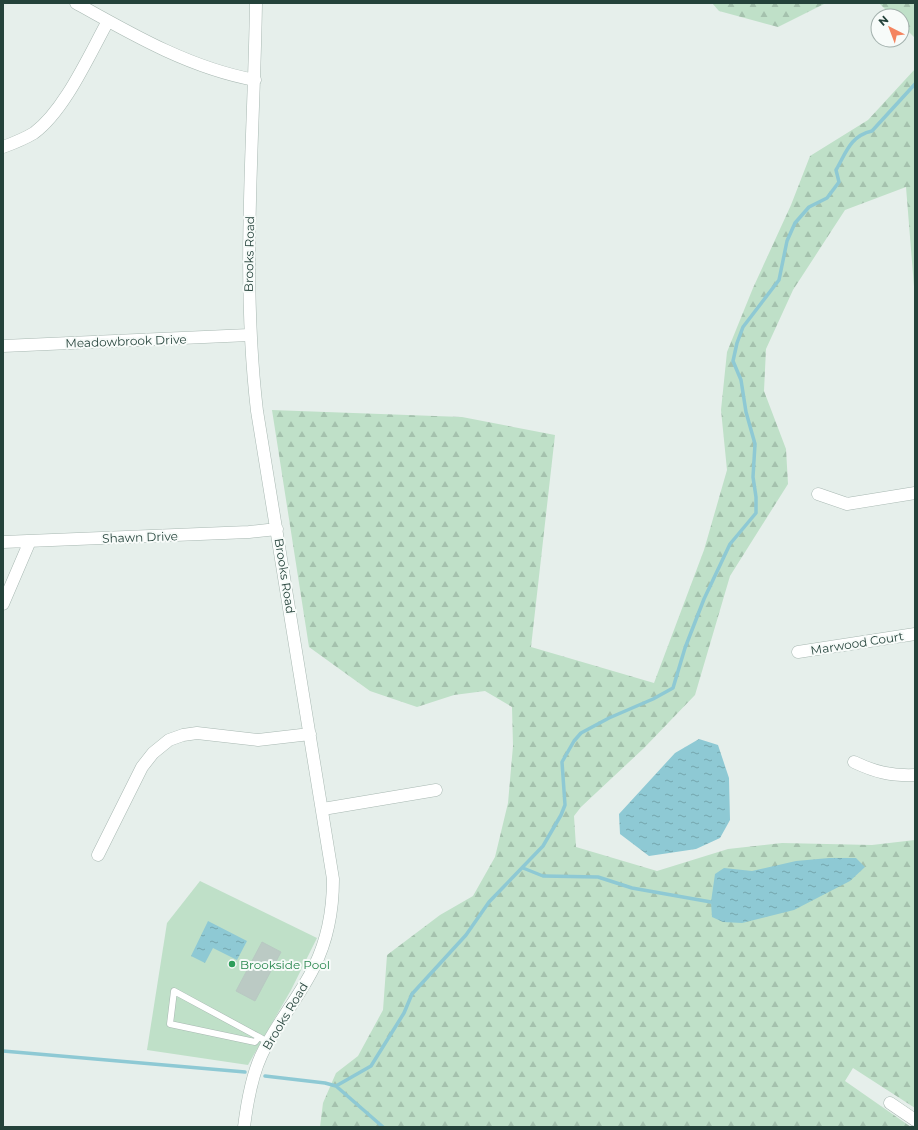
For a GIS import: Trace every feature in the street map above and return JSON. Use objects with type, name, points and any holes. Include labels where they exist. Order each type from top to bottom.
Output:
[{"type":"street","points":[[76,3],[176,56],[231,76],[255,80]]},
{"type":"street","name":"Brooks Road","points":[[244,1127],[253,1079],[264,1040],[314,968],[328,930],[333,902],[333,879],[323,808],[257,411],[249,335],[248,258],[255,80],[256,3]]},
{"type":"street","points":[[3,146],[28,136],[48,120],[64,98],[108,21]]},
{"type":"street","name":"Meadowbrook Drive","points":[[3,346],[249,335]]},
{"type":"street","points":[[818,494],[847,504],[915,493]]},
{"type":"street","name":"Shawn Drive","points":[[3,542],[249,532],[277,529]]},
{"type":"street","points":[[3,604],[30,541]]},
{"type":"street","name":"Marwood Court","points":[[798,652],[915,634]]},
{"type":"street","points":[[98,855],[142,767],[153,753],[169,740],[183,735],[197,733],[258,740],[310,734]]},
{"type":"street","points":[[854,762],[874,771],[901,776],[915,775]]},
{"type":"street","points":[[323,808],[436,790]]},
{"type":"street","points":[[890,1103],[915,1120]]},
{"type":"lane","points":[[174,991],[252,1033],[264,1040],[255,1042],[170,1024],[174,991]]},
{"type":"green space","points":[[712,3],[826,3],[778,27],[719,11]]},
{"type":"green space","points":[[879,3],[915,3],[915,38],[910,33],[910,8],[884,8]]},
{"type":"green space","points":[[915,69],[915,299],[906,187],[845,210],[793,290],[766,349],[764,391],[786,449],[788,484],[730,576],[695,695],[644,748],[581,807],[574,816],[576,847],[657,871],[728,849],[782,843],[872,845],[915,840],[915,1108],[853,1068],[845,1081],[911,1127],[320,1127],[323,1103],[336,1073],[358,1056],[383,1010],[387,955],[440,915],[473,896],[495,857],[508,803],[513,746],[512,707],[485,691],[454,695],[417,707],[370,691],[309,647],[272,410],[462,417],[555,435],[531,647],[654,683],[704,550],[727,470],[721,410],[727,352],[753,288],[791,205],[810,156],[868,120]]},
{"type":"green space","name":"Brookside Pool","points":[[200,881],[317,938],[291,990],[248,1065],[147,1050],[167,923]]},
{"type":"water","points":[[699,739],[718,745],[729,778],[730,820],[720,838],[696,849],[649,856],[620,834],[619,814],[675,753]]},
{"type":"water","points":[[829,858],[856,858],[865,867],[850,881],[794,910],[742,923],[723,922],[712,917],[711,902],[715,874],[724,868],[752,871],[796,861]]},
{"type":"water","points":[[208,921],[247,941],[237,960],[213,948],[205,963],[191,956]]},
{"type":"building","points":[[262,942],[281,952],[255,1001],[236,991]]},
{"type":"waterway","points":[[336,1086],[371,1066],[404,1013],[412,994],[466,935],[489,902],[543,846],[561,815],[565,805],[562,762],[574,741],[581,733],[609,718],[653,699],[673,688],[685,648],[704,599],[730,544],[756,513],[756,497],[753,477],[755,444],[746,412],[741,380],[733,361],[737,343],[743,327],[779,280],[787,241],[795,223],[809,207],[827,198],[839,182],[836,170],[854,141],[865,133],[872,131],[915,84]]},
{"type":"waterway","points":[[523,868],[543,876],[598,877],[632,888],[711,902]]},
{"type":"waterway","points":[[3,1051],[245,1072]]},
{"type":"waterway","points":[[265,1076],[325,1083],[336,1086],[383,1127]]},
{"type":"place","name":"Brookside Pool","points":[[232,964]]}]
